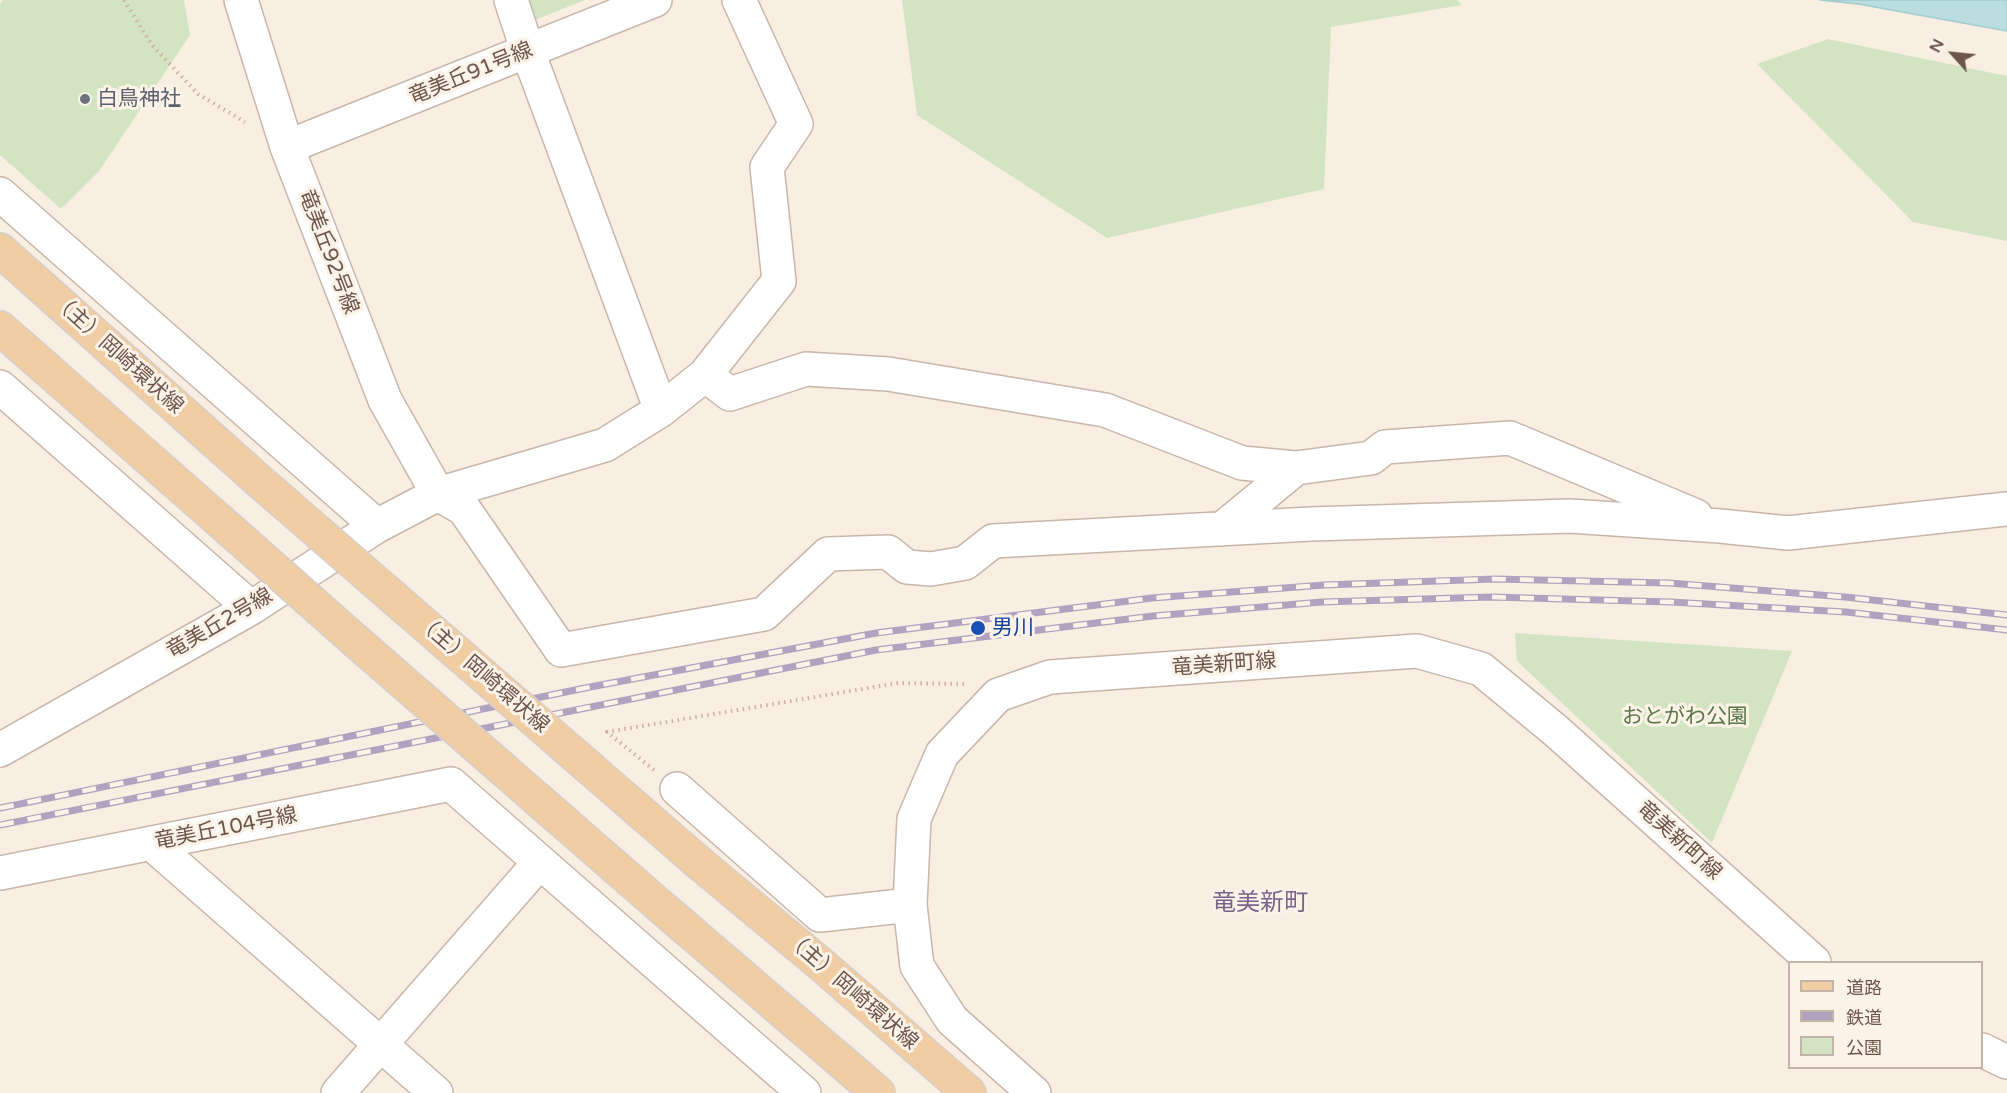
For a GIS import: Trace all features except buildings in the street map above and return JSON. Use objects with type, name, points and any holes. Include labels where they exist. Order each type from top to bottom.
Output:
[{"type":"main road","name":"（主）岡崎環状線","points":[[0,250],[258,480],[698,862],[823,966],[969,1093]]},
{"type":"main road","points":[[0,328],[367,651],[878,1093]]},
{"type":"street","name":"竜美丘92号線","points":[[241,0],[287,147],[385,400],[438,494]]},
{"type":"street","points":[[511,0],[528,52],[661,410]]},
{"type":"street","name":"竜美丘91号線","points":[[287,147],[655,0]]},
{"type":"street","name":"竜美丘2号線","points":[[4,740],[251,608],[377,526],[438,494],[605,445],[661,410],[705,375],[779,281],[767,167],[796,124],[739,0]]},
{"type":"street","points":[[0,194],[377,526]]},
{"type":"street","points":[[705,375],[730,394],[806,369],[899,376],[1105,410],[1242,463],[1296,468],[1371,458],[1385,447],[1510,438],[1720,526]]},
{"type":"street","points":[[0,387],[251,608]]},
{"type":"street","points":[[1222,530],[1296,468]]},
{"type":"street","points":[[438,494],[464,509],[561,651],[764,614],[828,554],[888,552],[907,567],[931,569],[965,563],[993,541],[1322,524],[1570,516],[1788,533],[2007,509]]},
{"type":"street","name":"竜美新町線","points":[[1034,1093],[952,1020],[917,966],[910,905],[914,819],[942,754],[998,695],[1050,677],[1417,651],[1481,669],[1556,730],[1812,961]]},
{"type":"street","name":"竜美丘104号線","points":[[0,873],[451,784],[540,862]]},
{"type":"street","points":[[677,789],[820,915],[910,905]]},
{"type":"street","points":[[151,843],[436,1093]]},
{"type":"street","points":[[338,1093],[540,862],[804,1093]]},
{"type":"street","points":[[1983,1050],[2007,1062]]},
{"type":"path","points":[[124,0],[152,45],[198,94],[287,147]]},
{"type":"path","points":[[677,789],[607,732],[898,683],[974,684]]},
{"type":"green space","name":"白鳥神社","points":[[3,0],[184,0],[190,35],[99,171],[61,209],[0,155],[0,4]]},
{"type":"green space","points":[[527,0],[585,0],[535,20]]},
{"type":"green space","points":[[902,0],[1457,0],[1462,5],[1331,27],[1324,189],[1107,238],[917,115]]},
{"type":"green space","points":[[1828,39],[2007,76],[2007,241],[1913,222],[1757,64]]},
{"type":"green space","name":"おとがわ公園","points":[[1515,633],[1792,651],[1712,843],[1517,661]]},
{"type":"water","points":[[1820,0],[2007,0],[2007,31],[1858,4]]},
{"type":"railway","points":[[0,808],[585,688],[876,633],[1152,598],[1324,585],[1495,579],[1669,583],[1845,597],[2007,615]]},
{"type":"railway","points":[[0,825],[876,650],[1153,616],[1322,602],[1491,597],[1671,602],[1846,612],[2007,630]]},
{"type":"place","name":"白鳥神社","points":[[85,99]]},
{"type":"place","name":"男川","points":[[978,628]]},
{"type":"district","name":"竜美新町","points":[[1260,904]]}]
